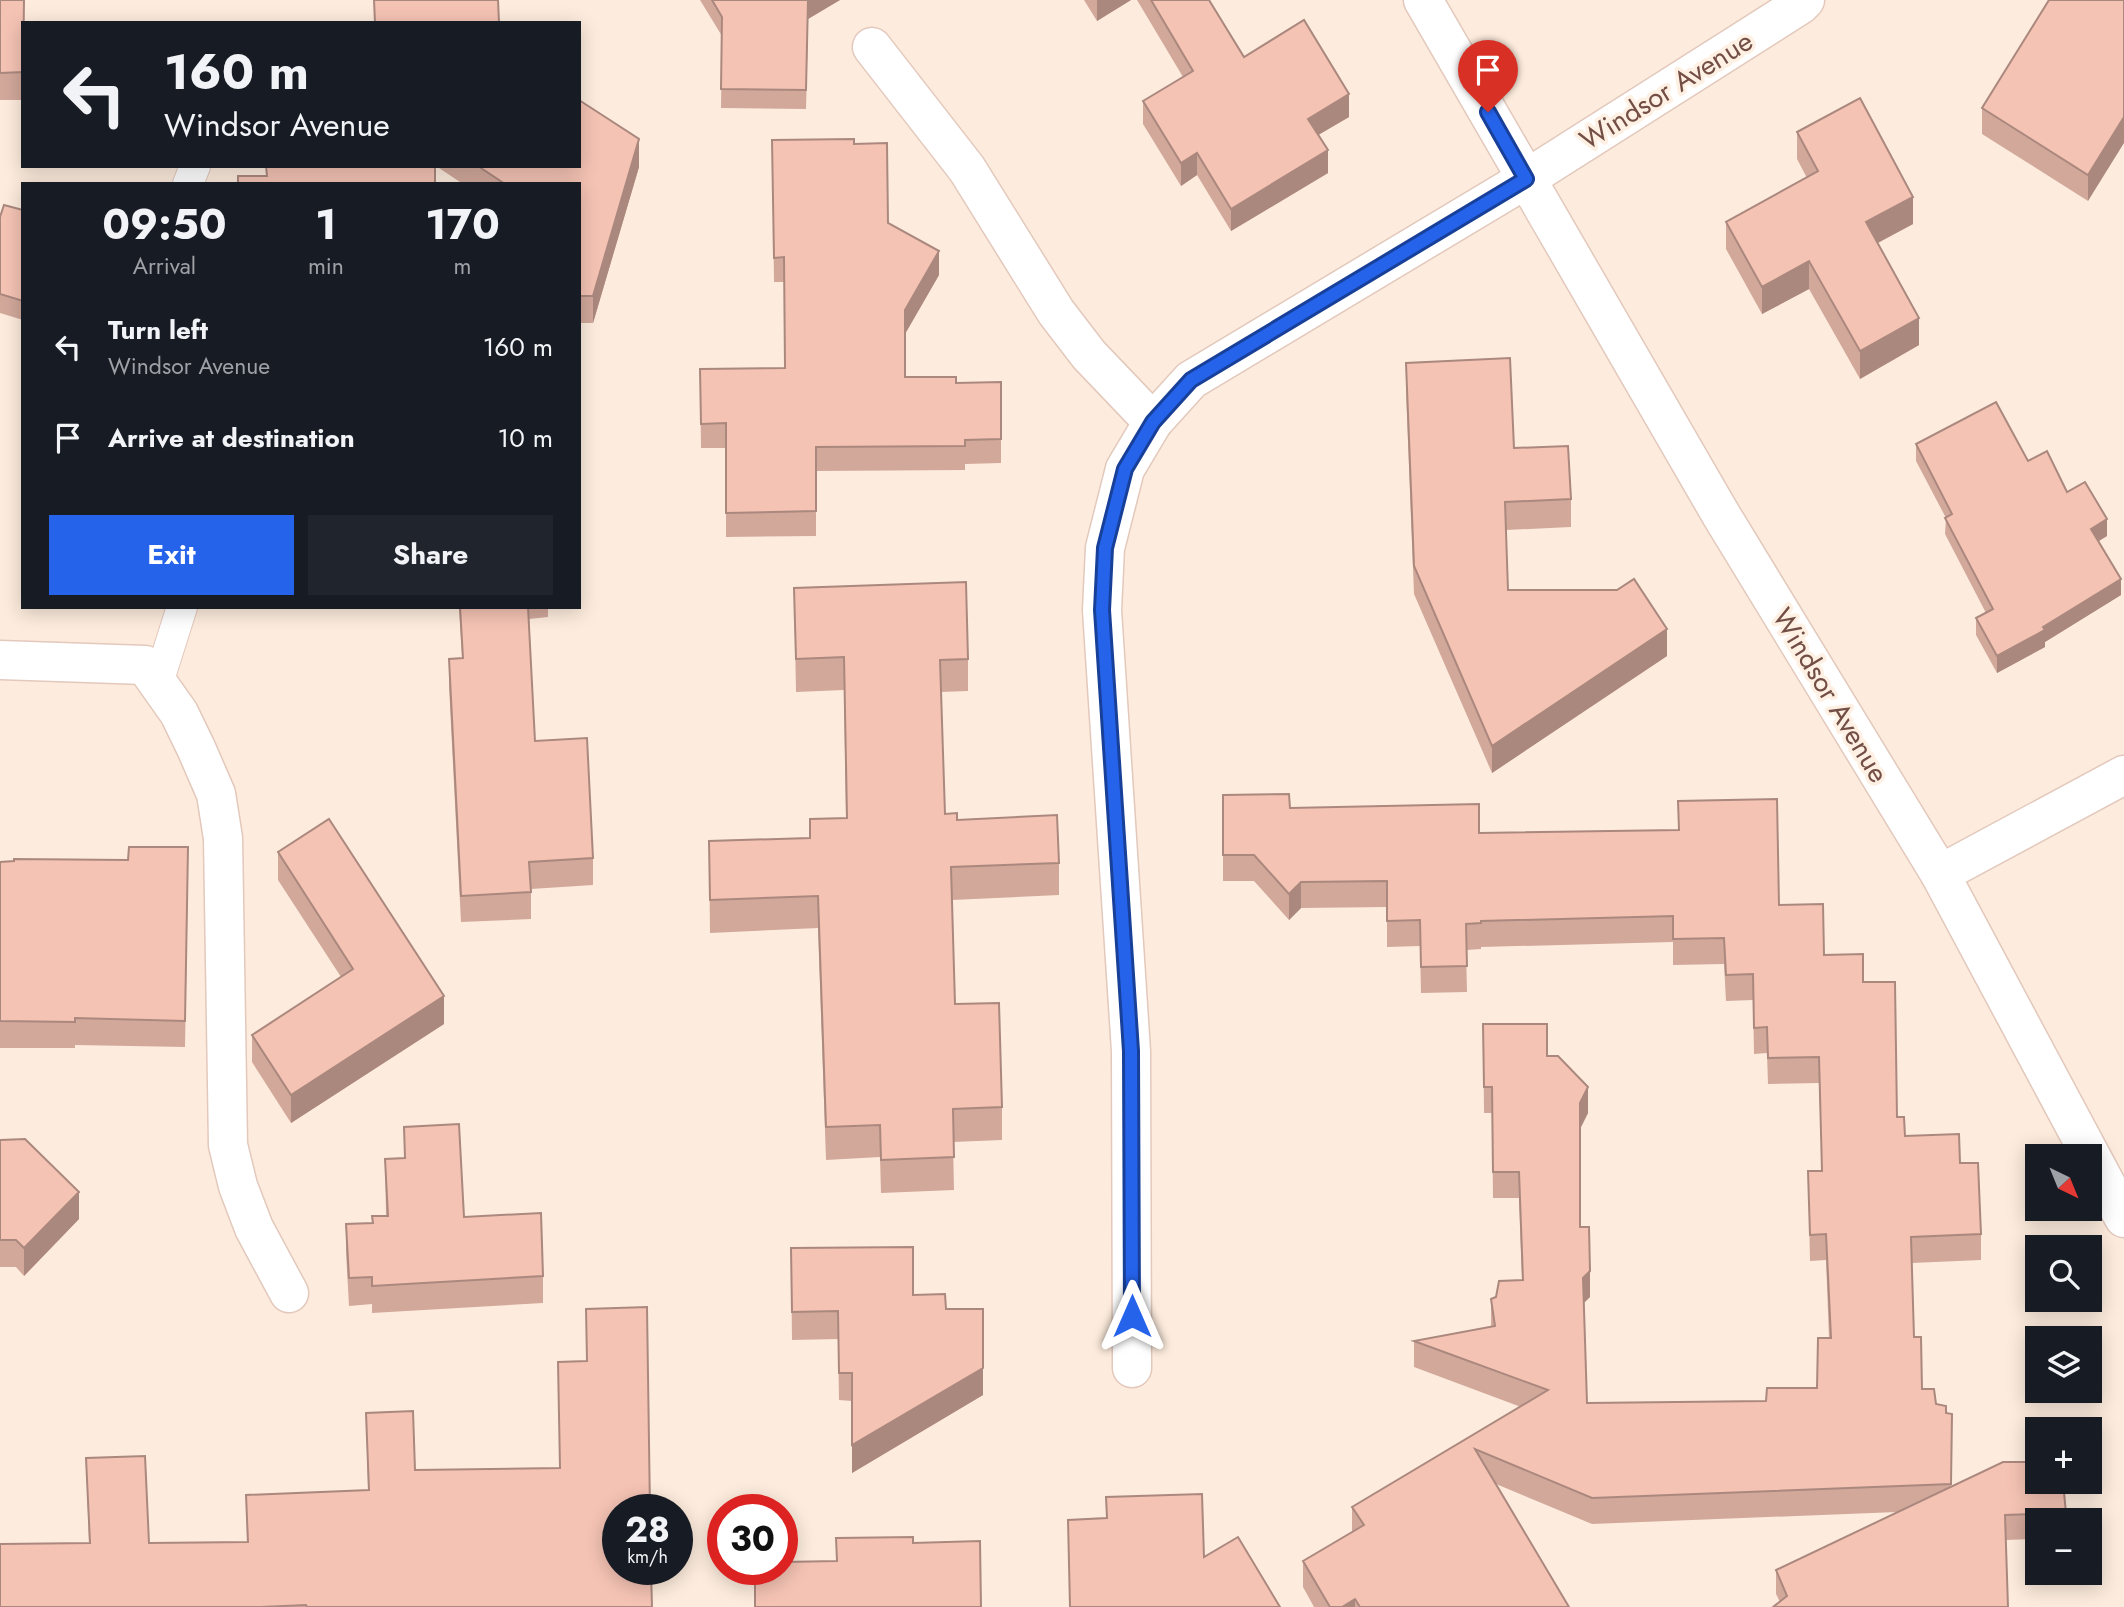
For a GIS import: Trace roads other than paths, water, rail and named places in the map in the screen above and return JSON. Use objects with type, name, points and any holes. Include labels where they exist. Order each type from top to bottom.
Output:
[{"type":"street","name":"Windsor Avenue","points":[[1423,0],[1720,513],[1940,874],[2124,1218]]},
{"type":"street","name":"Windsor Avenue","points":[[1526,179],[1805,0]]},
{"type":"street","points":[[872,47],[967,169],[1056,312],[1089,355],[1153,422]]},
{"type":"street","points":[[1132,1368],[1131,1051],[1102,610],[1105,548],[1125,469],[1153,422],[1191,380],[1526,179]]},
{"type":"street","points":[[0,660],[152,674],[179,713],[216,794],[223,838],[228,1145],[238,1186],[254,1228],[289,1293]]},
{"type":"street","points":[[1940,874],[2124,775]]},
{"type":"lane","points":[[152,674],[180,609]]}]
